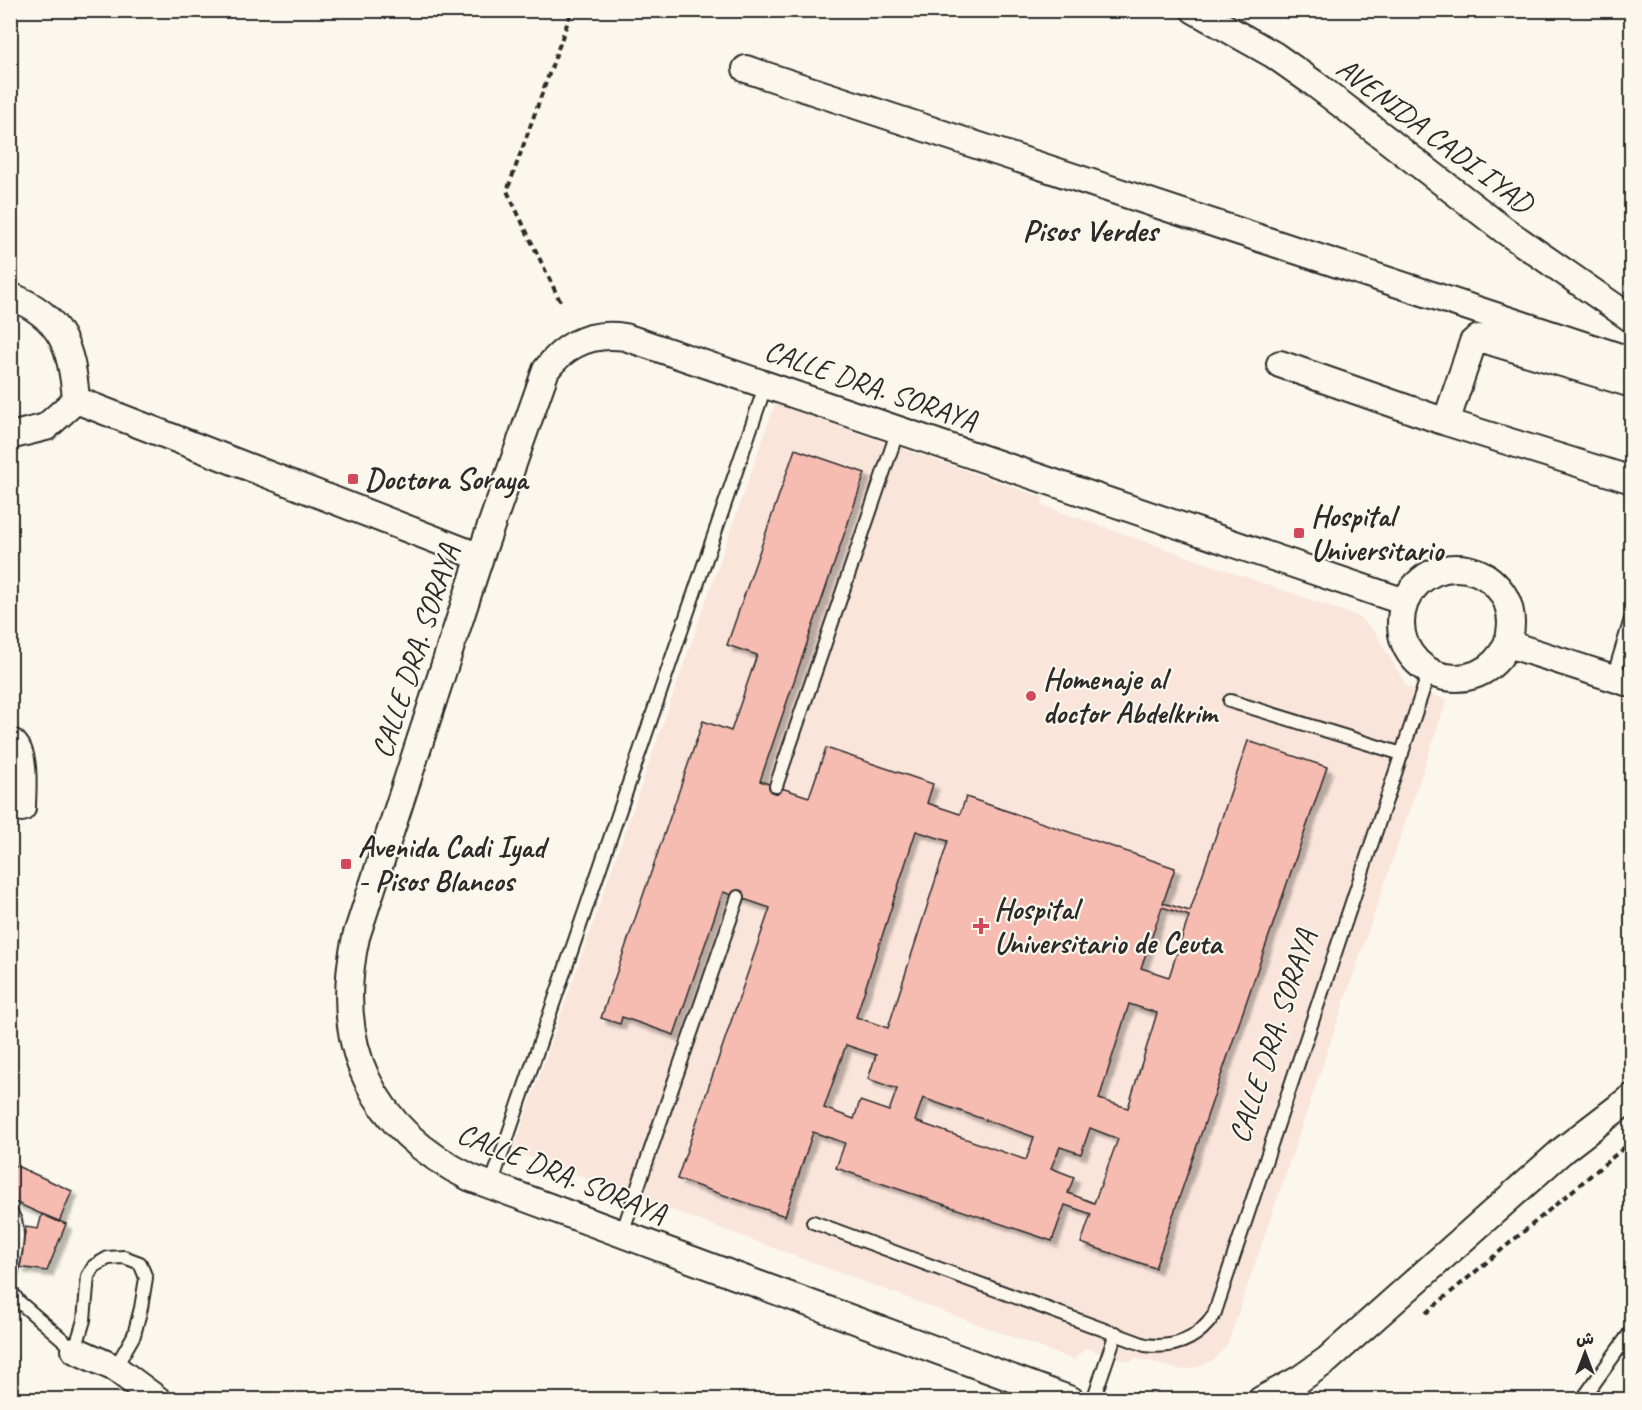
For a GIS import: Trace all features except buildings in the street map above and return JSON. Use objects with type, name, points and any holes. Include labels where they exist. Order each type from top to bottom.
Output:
[{"type":"street","name":"AVENIDA CADI IYAD","points":[[1194,10],[1282,61],[1504,230],[1632,318]]},
{"type":"street","points":[[746,69],[1632,361]]},
{"type":"street","points":[[10,296],[21,300],[52,321],[70,353],[76,400]]},
{"type":"street","name":"CALLE DRA. SORAYA","points":[[1071,1400],[448,1167],[428,1154],[392,1120],[366,1077],[355,1051],[349,1023],[347,994],[349,965],[356,937],[480,557],[546,370],[574,343],[599,335],[625,336],[1405,602]]},
{"type":"street","points":[[1446,422],[1473,342],[1479,338],[1632,384]]},
{"type":"street","points":[[1280,364],[1446,422],[1632,480]]},
{"type":"street","points":[[10,436],[46,427],[76,400]]},
{"type":"street","points":[[76,400],[480,557]]},
{"type":"street","points":[[1461,568],[1478,572],[1492,581],[1508,602],[1512,628],[1508,644],[1500,658],[1489,669],[1475,676],[1459,679],[1444,678],[1429,672],[1416,662],[1407,649],[1402,633],[1401,618],[1405,602],[1414,587],[1427,576],[1443,569],[1461,568]]},
{"type":"street","points":[[1508,644],[1622,681]]},
{"type":"street","points":[[10,741],[18,747],[21,756],[22,808]]},
{"type":"street","points":[[1261,1400],[1300,1379],[1327,1360],[1563,1150],[1632,1096]]},
{"type":"street","points":[[75,1350],[115,1368],[158,1400]]},
{"type":"lane","points":[[491,1185],[766,384]]},
{"type":"lane","points":[[776,786],[898,430]]},
{"type":"lane","points":[[1622,681],[1631,619]]},
{"type":"lane","name":"CALLE DRA. SORAYA","points":[[813,1222],[1145,1345],[1172,1346],[1197,1335],[1214,1315],[1429,672]]},
{"type":"lane","points":[[1230,701],[1402,754]]},
{"type":"lane","points":[[622,1233],[738,897]]},
{"type":"lane","points":[[10,1212],[14,1215],[18,1230],[10,1281]]},
{"type":"lane","points":[[10,1289],[18,1302],[75,1350],[84,1320],[88,1276],[94,1266],[108,1258],[124,1257],[140,1263],[146,1278],[141,1308],[134,1335],[115,1368]]},
{"type":"lane","points":[[1582,1400],[1632,1330]]},
{"type":"lane","points":[[1093,1400],[1116,1333]]},
{"type":"path","points":[[560,301],[507,191],[572,10]]},
{"type":"path","points":[[1426,1313],[1632,1141]]},
{"type":"shaded area","name":"Hospital Universitario de Ceuta","points":[[775,404],[1044,498],[1042,505],[1359,617],[1374,630],[1407,687],[1447,700],[1228,1343],[1215,1359],[1199,1367],[1182,1370],[1135,1358],[1131,1362],[1085,1348],[1074,1360],[513,1151]]},
{"type":"place","name":"Doctora Soraya","points":[[353,479]]},
{"type":"place","name":"Hospital Universitario","points":[[1299,533]]},
{"type":"place","name":"Homenaje al doctor Abdelkrim","points":[[1031,696]]},
{"type":"place","name":"Avenida Cadi Iyad - Pisos Blancos","points":[[346,864]]},
{"type":"place","name":"Hospital Universitario de Ceuta","points":[[981,926]]},
{"type":"district","name":"Pisos Verdes","points":[[1090,230]]}]
